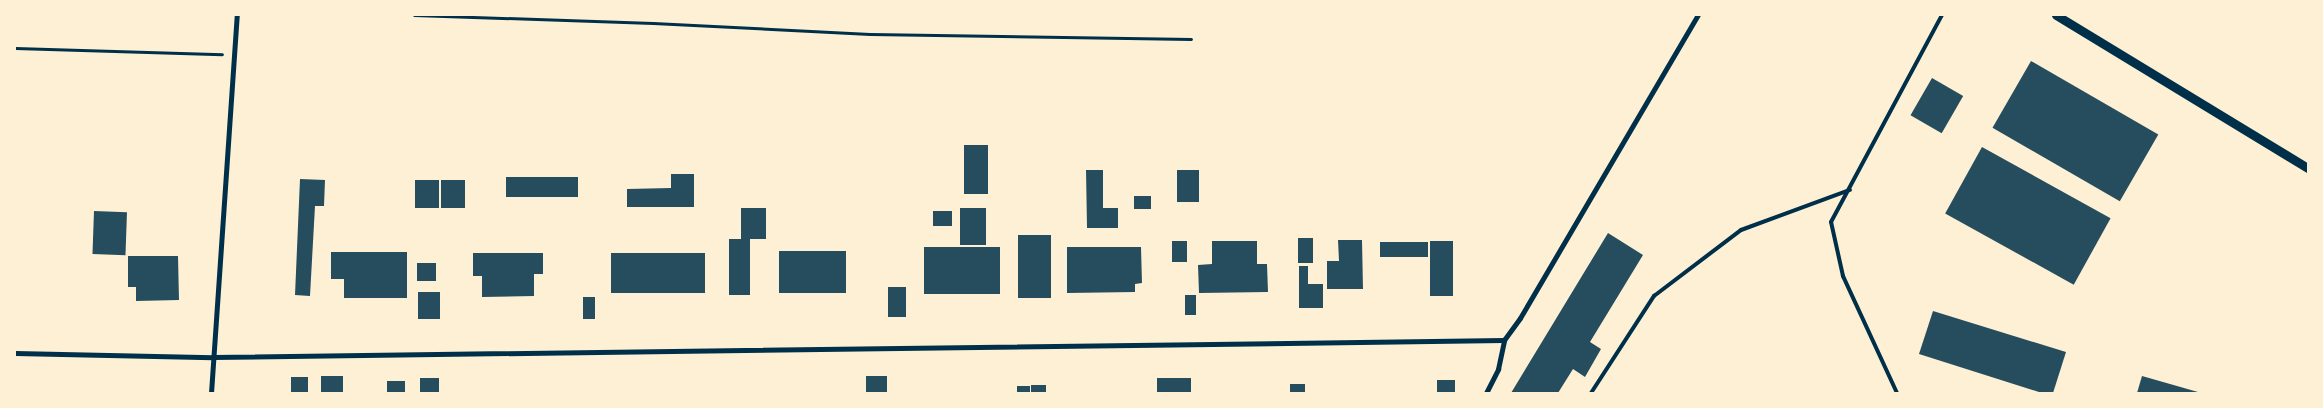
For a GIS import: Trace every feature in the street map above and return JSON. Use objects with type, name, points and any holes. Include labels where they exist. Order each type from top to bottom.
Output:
[{"type":"street","points":[[211,393],[237,15]]},
{"type":"street","points":[[1486,393],[1498,370],[1504,340],[1520,318],[1698,15]]},
{"type":"street","points":[[2056,15],[2308,168]]},
{"type":"street","points":[[15,353],[213,357],[1504,340]]},
{"type":"lane","points":[[1897,393],[1843,276],[1831,222],[1850,190],[1942,15]]},
{"type":"lane","points":[[1591,393],[1654,296],[1741,230],[1850,190]]},
{"type":"path","points":[[414,15],[653,23],[870,34],[1191,39]]},
{"type":"path","points":[[15,48],[235,54]]},
{"type":"building","points":[[2031,61],[2158,134],[2120,201],[1992,128]]},
{"type":"building","points":[[1932,78],[1963,96],[1942,133],[1910,115]]},
{"type":"building","points":[[964,145],[988,145],[988,194],[964,194]]},
{"type":"building","points":[[1982,147],[2111,218],[2074,285],[1945,213]]},
{"type":"building","points":[[1086,170],[1103,170],[1103,208],[1118,208],[1118,228],[1087,228]]},
{"type":"building","points":[[1177,170],[1199,170],[1199,202],[1177,202]]},
{"type":"building","points":[[671,174],[694,174],[694,207],[627,207],[627,189],[671,188]]},
{"type":"building","points":[[506,177],[578,177],[578,197],[506,197]]},
{"type":"building","points":[[300,179],[325,180],[324,206],[315,206],[310,296],[295,295]]},
{"type":"building","points":[[415,180],[439,180],[439,208],[415,208]]},
{"type":"building","points":[[441,180],[465,180],[465,208],[441,208]]},
{"type":"building","points":[[1134,196],[1151,196],[1151,209],[1134,209]]},
{"type":"building","points":[[741,208],[766,208],[766,239],[741,239]]},
{"type":"building","points":[[960,208],[986,208],[986,245],[960,245]]},
{"type":"building","points":[[94,211],[127,212],[125,255],[92,254]]},
{"type":"building","points":[[933,211],[952,211],[952,226],[933,226]]},
{"type":"building","points":[[1608,233],[1643,255],[1590,342],[1601,349],[1585,377],[1573,369],[1558,393],[1511,393]]},
{"type":"building","points":[[1018,235],[1051,235],[1051,298],[1018,298]]},
{"type":"building","points":[[1298,238],[1313,238],[1313,263],[1298,263]]},
{"type":"building","points":[[729,239],[750,239],[750,295],[729,295]]},
{"type":"building","points":[[1338,240],[1362,240],[1363,289],[1327,289],[1327,261],[1339,261]]},
{"type":"building","points":[[1172,241],[1187,241],[1187,262],[1172,262]]},
{"type":"building","points":[[1212,241],[1257,241],[1257,264],[1267,264],[1268,292],[1199,293],[1198,265],[1212,264]]},
{"type":"building","points":[[1430,241],[1453,241],[1453,296],[1430,296]]},
{"type":"building","points":[[1380,242],[1428,242],[1428,257],[1380,257]]},
{"type":"building","points":[[924,247],[1000,247],[1000,294],[924,294]]},
{"type":"building","points":[[1067,247],[1141,247],[1142,283],[1135,284],[1135,292],[1067,293]]},
{"type":"building","points":[[779,251],[846,251],[846,293],[779,293]]},
{"type":"building","points":[[331,252],[407,252],[407,298],[344,298],[344,279],[331,279]]},
{"type":"building","points":[[473,253],[543,253],[543,274],[534,274],[534,296],[482,297],[482,276],[473,276]]},
{"type":"building","points":[[611,253],[705,253],[705,293],[611,293]]},
{"type":"building","points":[[128,256],[178,256],[179,300],[136,301],[136,287],[128,287]]},
{"type":"building","points":[[417,263],[436,263],[436,281],[417,281]]},
{"type":"building","points":[[1299,266],[1308,266],[1308,284],[1323,284],[1323,308],[1299,308]]},
{"type":"building","points":[[888,287],[906,287],[906,317],[888,317]]},
{"type":"building","points":[[418,292],[440,292],[440,319],[418,319]]},
{"type":"building","points":[[1185,295],[1196,295],[1196,315],[1185,315]]},
{"type":"building","points":[[583,297],[595,297],[595,319],[583,319]]},
{"type":"building","points":[[1933,311],[2066,352],[2053,393],[2042,393],[1919,354]]},
{"type":"building","points":[[321,376],[343,376],[343,393],[321,393]]},
{"type":"building","points":[[866,376],[887,376],[887,393],[866,393]]},
{"type":"building","points":[[2142,376],[2198,392],[2198,393],[2137,393]]},
{"type":"building","points":[[291,377],[308,377],[308,393],[291,393]]},
{"type":"building","points":[[420,378],[439,378],[439,393],[420,393]]},
{"type":"building","points":[[1157,378],[1191,378],[1191,393],[1157,393]]},
{"type":"building","points":[[1437,380],[1455,380],[1455,393],[1437,393]]},
{"type":"building","points":[[387,381],[405,381],[405,393],[387,393]]},
{"type":"building","points":[[1290,384],[1305,384],[1305,393],[1290,393]]},
{"type":"building","points":[[1031,385],[1046,385],[1046,393],[1031,393]]},
{"type":"building","points":[[1017,386],[1030,386],[1030,393],[1017,393]]}]
